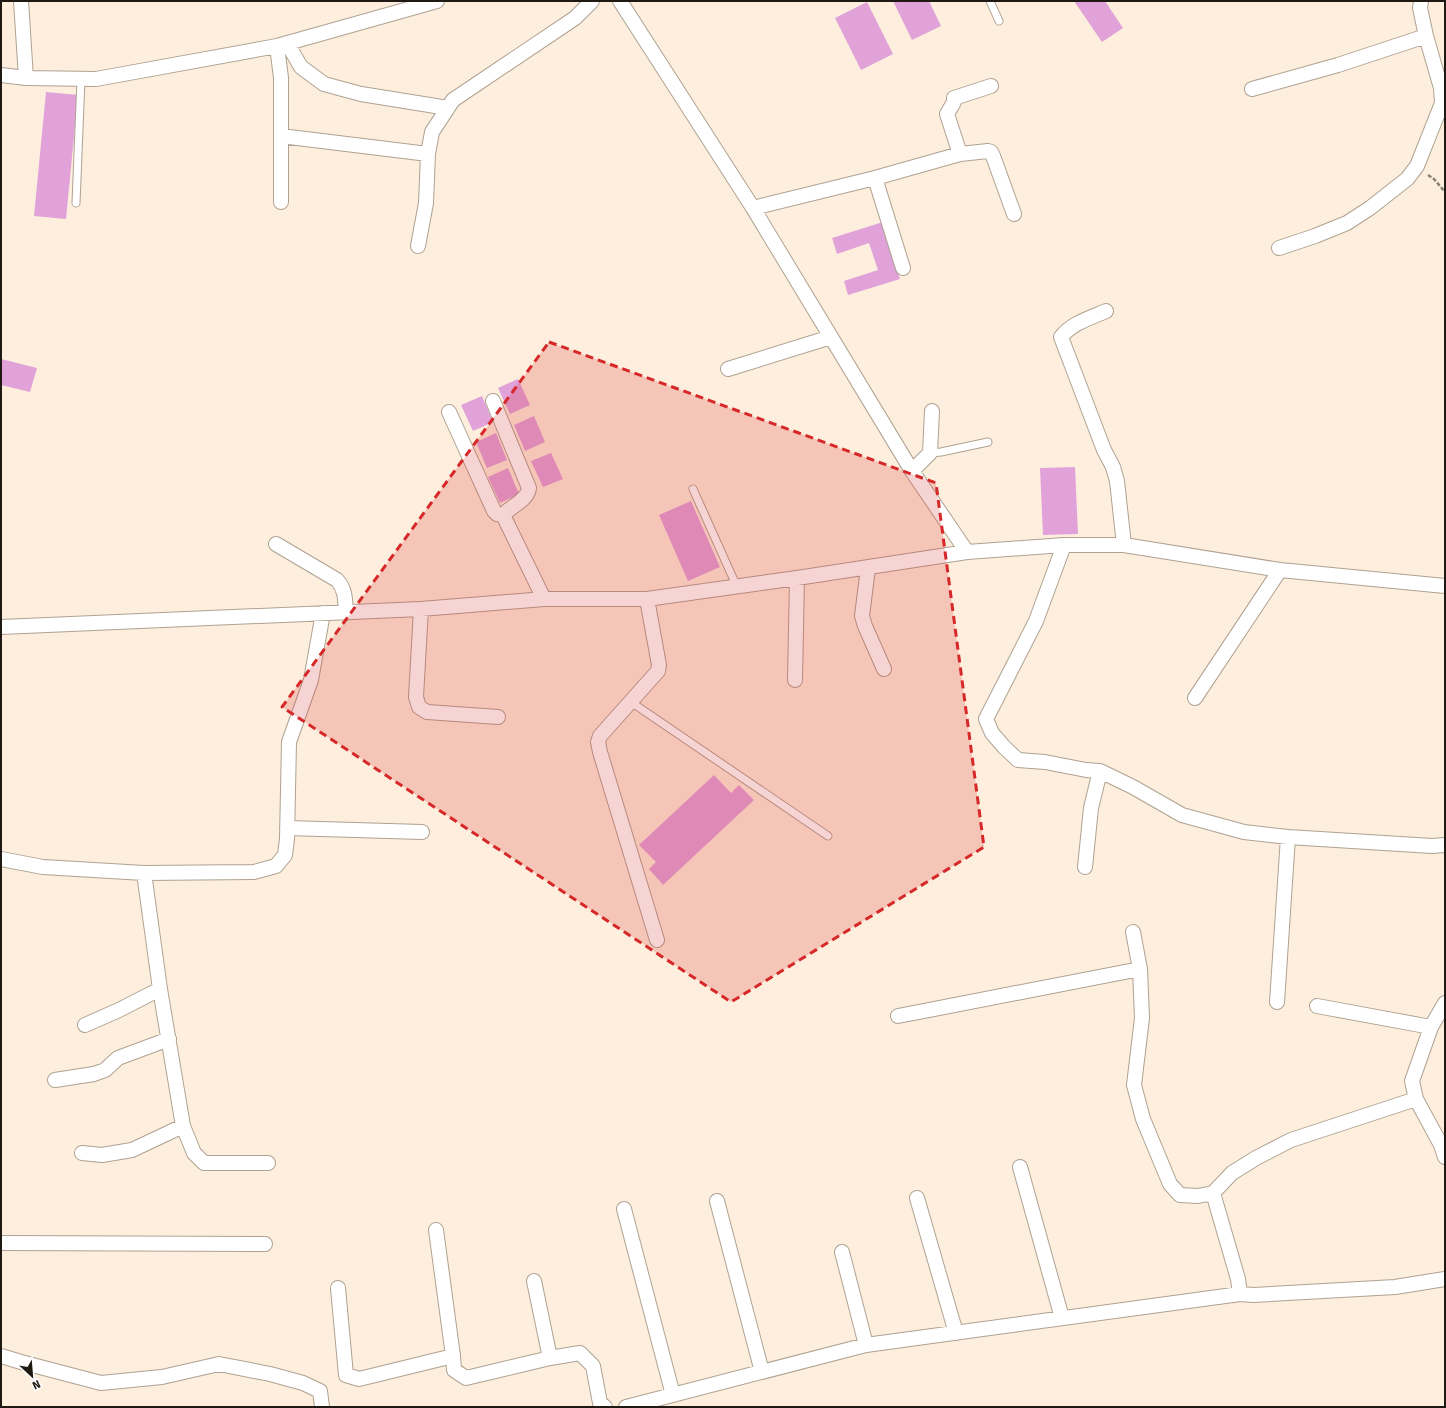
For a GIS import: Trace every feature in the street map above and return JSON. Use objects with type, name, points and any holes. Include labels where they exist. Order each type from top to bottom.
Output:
[{"type":"street","points":[[21,1],[26,78]]},
{"type":"street","points":[[1,75],[26,78],[96,79],[282,45],[437,1]]},
{"type":"street","points":[[418,246],[426,202],[428,154],[432,132],[453,100],[575,18],[592,1]]},
{"type":"street","points":[[620,1],[754,208],[830,337],[912,471],[967,552]]},
{"type":"street","points":[[1279,248],[1347,223],[1370,208],[1407,179],[1417,166],[1442,103],[1441,88],[1426,36],[1420,8],[1421,1]]},
{"type":"street","points":[[1252,90],[1338,65],[1426,36]]},
{"type":"street","points":[[282,45],[301,67],[324,84],[361,94],[448,108]]},
{"type":"street","points":[[281,202],[282,45]]},
{"type":"street","points":[[960,154],[947,114],[954,102],[954,98],[991,86]]},
{"type":"street","points":[[281,136],[428,154]]},
{"type":"street","points":[[754,208],[875,178],[960,154],[988,151],[991,152],[1014,214]]},
{"type":"street","points":[[875,178],[903,268]]},
{"type":"street","points":[[1106,311],[1078,322],[1065,331],[1061,337],[1104,450],[1113,467],[1117,481],[1124,546]]},
{"type":"street","points":[[728,369],[830,337]]},
{"type":"street","points":[[493,401],[529,488],[529,492],[526,497],[503,515]]},
{"type":"street","points":[[912,471],[930,453],[932,411]]},
{"type":"street","points":[[449,412],[494,511],[497,514],[503,515]]},
{"type":"street","points":[[503,515],[544,599]]},
{"type":"street","points":[[276,544],[337,580],[345,592],[346,612]]},
{"type":"street","points":[[1064,545],[1036,621],[986,719],[992,733],[1018,760],[1045,762],[1086,770],[1100,771],[1182,814],[1244,832],[1288,837],[1432,846],[1445,845]]},
{"type":"street","points":[[1,627],[421,609],[544,599],[647,599],[868,568],[967,552],[1064,545],[1124,546],[1280,570],[1445,586]]},
{"type":"street","points":[[868,568],[862,616],[884,669]]},
{"type":"street","points":[[1195,698],[1280,570]]},
{"type":"street","points":[[795,680],[797,578]]},
{"type":"street","points":[[647,599],[659,665],[658,671],[600,736],[598,742],[657,940]]},
{"type":"street","points":[[421,609],[416,697],[419,707],[427,712],[498,717]]},
{"type":"street","points":[[1,859],[43,867],[144,873],[254,872],[276,866],[285,855],[289,742],[311,680],[323,613]]},
{"type":"street","points":[[1085,867],[1091,808],[1100,771]]},
{"type":"street","points":[[287,828],[422,832]]},
{"type":"street","points":[[1277,1002],[1288,837]]},
{"type":"street","points":[[144,873],[160,989],[183,1126],[194,1153],[204,1163],[268,1163]]},
{"type":"street","points":[[1133,932],[1140,969],[1142,1018],[1134,1085],[1143,1119],[1170,1184],[1180,1195],[1198,1196],[1213,1194],[1232,1173],[1256,1158],[1291,1140],[1416,1099]]},
{"type":"street","points":[[898,1016],[1140,969]]},
{"type":"street","points":[[85,1025],[160,989]]},
{"type":"street","points":[[1445,1003],[1431,1027],[1412,1081],[1416,1099],[1441,1145],[1445,1157]]},
{"type":"street","points":[[1318,1006],[1431,1027]]},
{"type":"street","points":[[55,1080],[94,1074],[105,1070],[118,1058],[169,1040]]},
{"type":"street","points":[[82,1154],[102,1155],[132,1150],[183,1126]]},
{"type":"street","points":[[1020,1167],[1062,1318]]},
{"type":"street","points":[[1213,1194],[1238,1279],[1240,1294]]},
{"type":"street","points":[[917,1198],[956,1333]]},
{"type":"street","points":[[717,1201],[762,1372]]},
{"type":"street","points":[[624,1209],[673,1395]]},
{"type":"street","points":[[436,1230],[454,1370],[466,1378],[550,1358],[580,1353],[593,1366],[600,1403],[605,1407]]},
{"type":"street","points":[[1,1243],[265,1244]]},
{"type":"street","points":[[842,1252],[866,1345]]},
{"type":"street","points":[[626,1407],[866,1345],[1240,1294],[1253,1295],[1395,1287],[1445,1279]]},
{"type":"street","points":[[534,1281],[550,1358]]},
{"type":"street","points":[[338,1288],[346,1375],[359,1379],[453,1356]]},
{"type":"street","points":[[1,1356],[101,1383],[162,1377],[219,1364],[270,1374],[303,1383],[320,1391],[322,1407]]},
{"type":"lane","points":[[990,1],[999,21]]},
{"type":"lane","points":[[76,203],[81,79]]},
{"type":"lane","points":[[930,453],[988,442]]},
{"type":"lane","points":[[693,489],[737,587]]},
{"type":"lane","points":[[631,702],[828,836]]},
{"type":"path","points":[[1417,166],[1434,179],[1445,192]]},
{"type":"highlighted area","points":[[549,342],[936,483],[984,847],[731,1002],[282,707]]},
{"type":"building","points":[[893,1],[929,1],[941,26],[912,40]]},
{"type":"building","points":[[1074,1],[1105,1],[1123,28],[1102,42]]},
{"type":"building","points":[[867,2],[893,54],[861,70],[835,18]]},
{"type":"building","points":[[46,92],[78,95],[66,219],[34,216]]},
{"type":"building","points":[[883,222],[900,279],[848,295],[844,281],[878,270],[869,243],[837,254],[832,238]]},
{"type":"building","points":[[1,359],[37,368],[30,392],[1,385]]},
{"type":"building","points":[[518,379],[530,405],[510,414],[498,388]]},
{"type":"building","points":[[482,396],[493,422],[473,431],[461,405]]},
{"type":"building","points":[[534,416],[545,442],[525,451],[514,425]]},
{"type":"building","points":[[496,433],[507,460],[487,468],[476,442]]},
{"type":"building","points":[[551,453],[563,479],[543,487],[531,461]]},
{"type":"building","points":[[1075,467],[1078,534],[1043,535],[1040,468]]},
{"type":"building","points":[[508,468],[519,494],[500,503],[488,477]]},
{"type":"building","points":[[691,501],[720,567],[688,581],[659,515]]},
{"type":"building","points":[[714,775],[731,793],[739,785],[754,800],[663,885],[649,869],[656,862],[639,845]]}]
